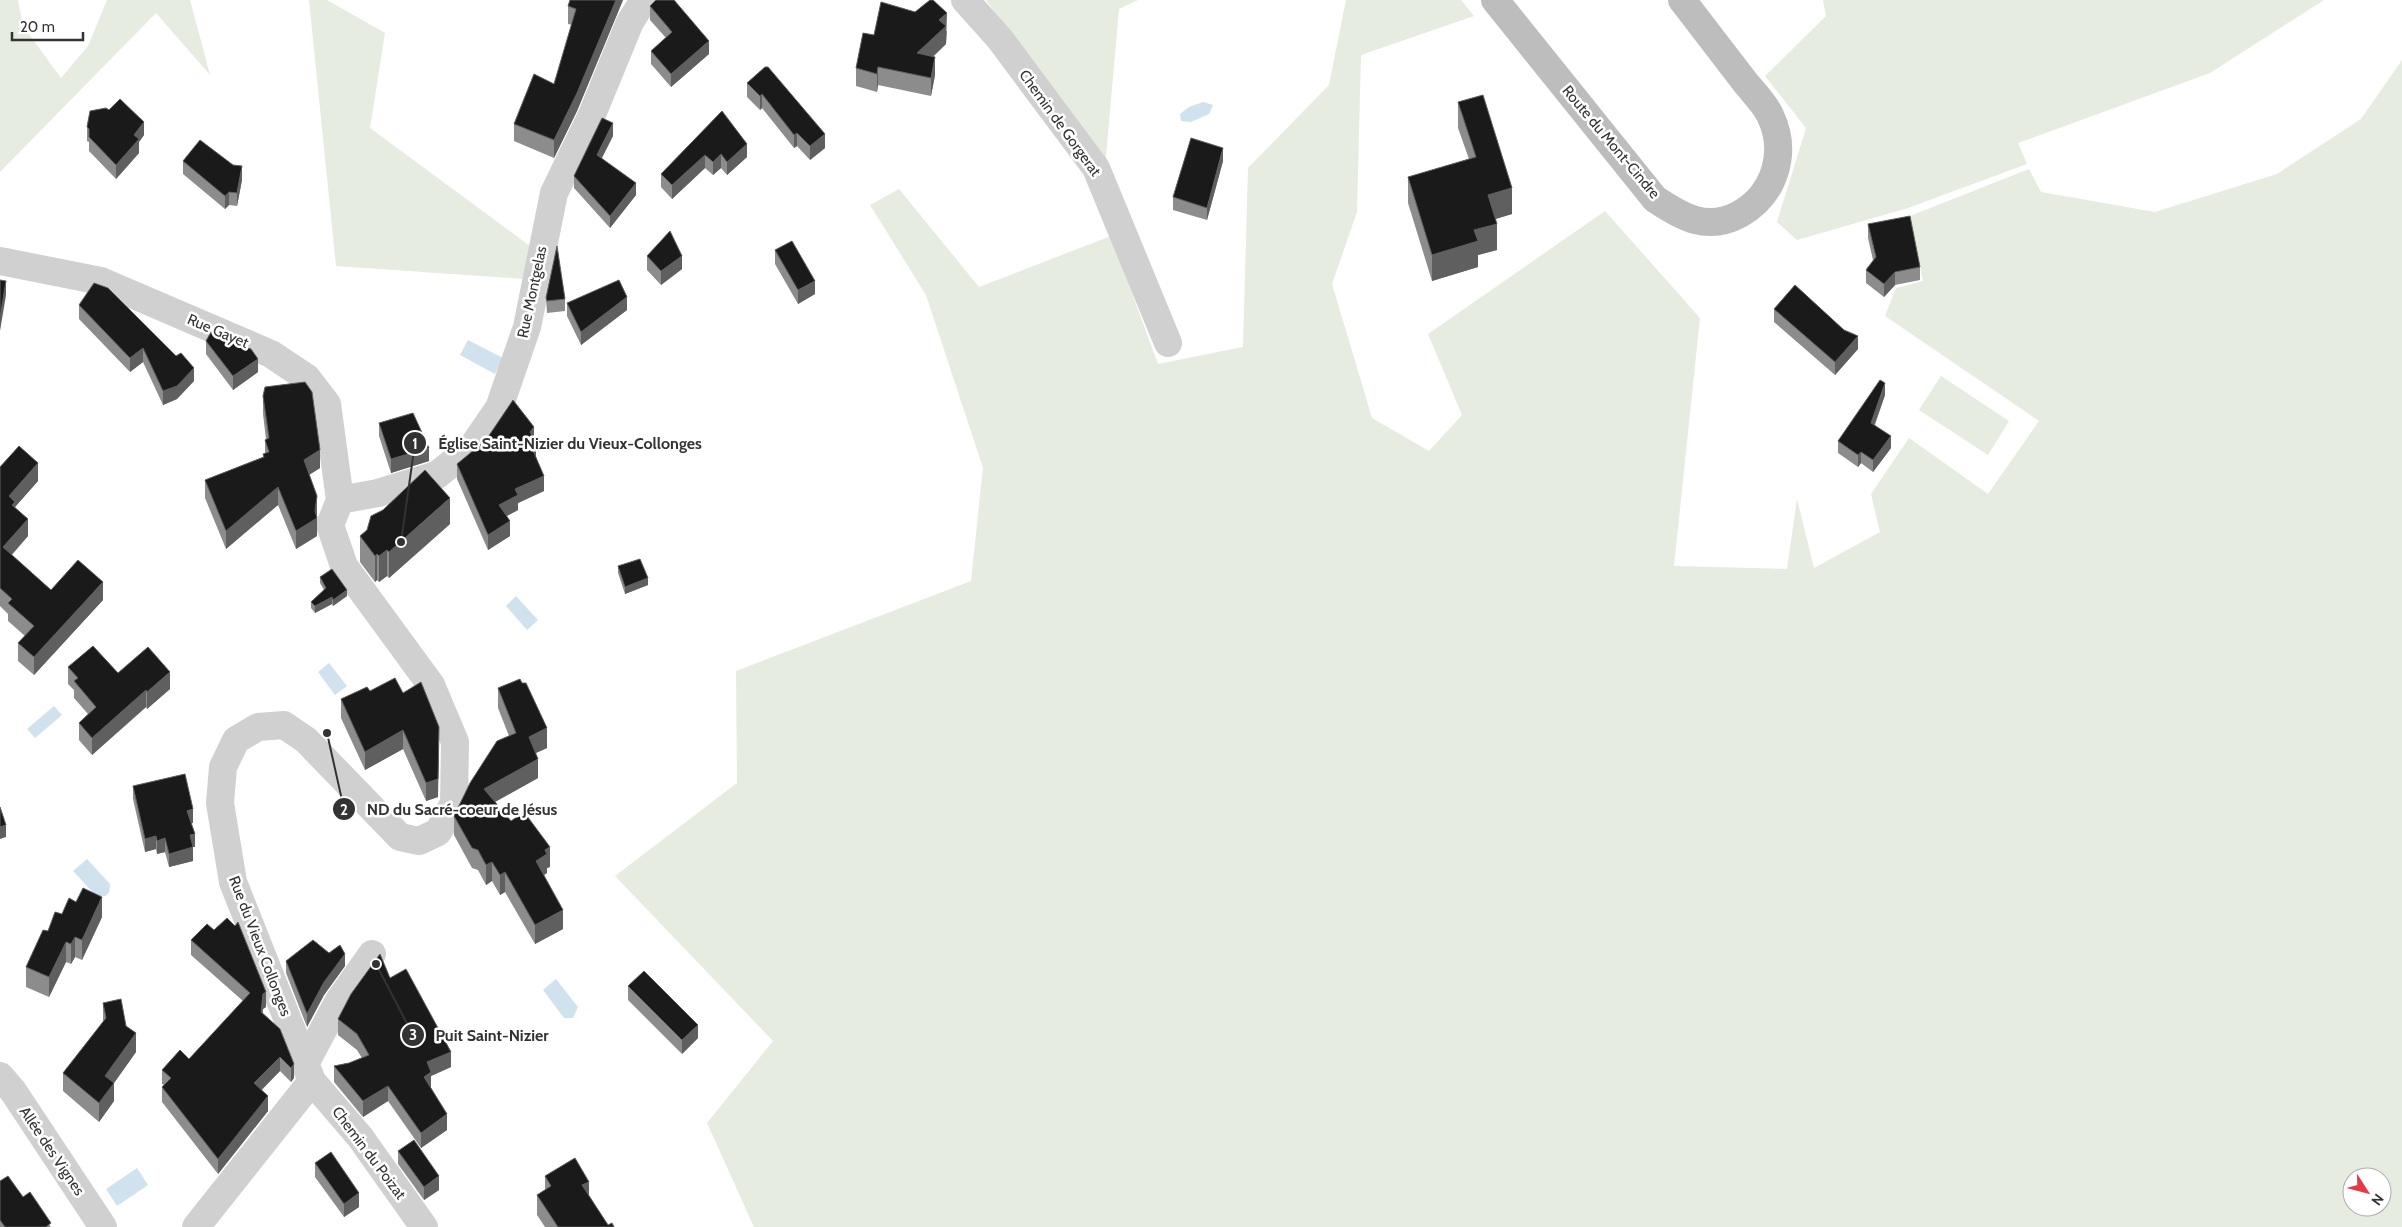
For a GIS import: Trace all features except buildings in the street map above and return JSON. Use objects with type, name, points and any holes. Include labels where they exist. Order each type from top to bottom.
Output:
[{"type":"street","name":"Rue Montgelas","points":[[340,500],[378,493],[437,476],[472,446],[499,408],[527,327],[554,193],[591,117],[630,22],[644,0]]},
{"type":"street","name":"Chemin de Gorgerat","points":[[965,0],[999,38],[1096,168],[1168,343]]},
{"type":"street","name":"Route du Mont-Cindre","points":[[1495,0],[1655,199],[1681,217],[1706,222],[1731,219],[1753,207],[1771,182],[1780,149],[1770,115],[1682,0]]},
{"type":"street","name":"Rue Gayet","points":[[0,261],[101,281],[271,354],[307,378],[327,404],[340,500]]},
{"type":"street","name":"Rue du Vieux Collonges","points":[[308,1073],[233,882],[220,803],[223,767],[236,740],[258,726],[284,725],[306,740],[400,837],[419,841],[438,832],[454,803],[455,742],[431,685],[344,566],[330,525],[340,500]]},
{"type":"street","points":[[196,1227],[308,1073],[338,1002],[372,954]]},
{"type":"street","name":"Chemin du Poizat","points":[[308,1073],[360,1137],[424,1227]]},
{"type":"street","name":"Allée des Vignes","points":[[0,1076],[13,1091],[103,1227]]},
{"type":"shaded area","points":[[0,0],[18,0],[23,26],[61,78],[88,46],[107,0],[190,0],[210,75],[156,13],[0,172]]},
{"type":"shaded area","points":[[309,0],[327,0],[385,33],[370,128],[530,246],[524,279],[336,266]]},
{"type":"shaded area","points":[[986,0],[1138,0],[1119,9],[1105,168]]},
{"type":"shaded area","points":[[1346,0],[1461,0],[1474,16],[1361,55],[1357,212],[1332,284],[1372,418],[1429,451],[1462,415],[1428,334],[1605,211],[1700,318],[1674,566],[1787,569],[1797,499],[1814,568],[1880,532],[1871,494],[1909,438],[1988,494],[2039,421],[1885,316],[1896,288],[1923,281],[1910,216],[2029,169],[2041,192],[2155,212],[2277,174],[2361,119],[2402,60],[2402,1227],[754,1227],[707,1123],[773,1041],[615,876],[737,783],[736,671],[971,581],[983,468],[926,295],[870,205],[899,189],[979,287],[1111,236],[1158,364],[1243,347],[1248,168],[1329,85]]},
{"type":"shaded area","points":[[1823,0],[2324,0],[2210,73],[2018,143],[2027,164],[1908,208],[1797,240],[1777,222],[1806,128],[1765,76],[1826,16]]},
{"type":"shaded area","points":[[1941,376],[2009,421],[1988,455],[1919,410]]},
{"type":"water","points":[[1203,102],[1213,105],[1209,114],[1191,122],[1181,121],[1180,114],[1189,107]]},
{"type":"water","points":[[468,340],[503,358],[495,374],[460,355]]},
{"type":"water","points":[[516,596],[538,620],[527,630],[506,606]]},
{"type":"water","points":[[329,663],[347,686],[335,695],[318,672]]},
{"type":"water","points":[[54,706],[62,715],[35,738],[27,729]]},
{"type":"water","points":[[87,859],[110,884],[109,893],[105,896],[96,896],[73,871]]},
{"type":"water","points":[[556,979],[578,1007],[573,1018],[564,1018],[543,990]]},
{"type":"water","points":[[137,1168],[148,1185],[117,1206],[106,1189]]},
{"type":"place","name":"Église Saint-Nizier du Vieux-Collonges","points":[[401,542]]},
{"type":"place","name":"ND du Sacré-coeur de Jésus","points":[[327,733]]},
{"type":"place","name":"Puit Saint-Nizier","points":[[376,964]]}]
